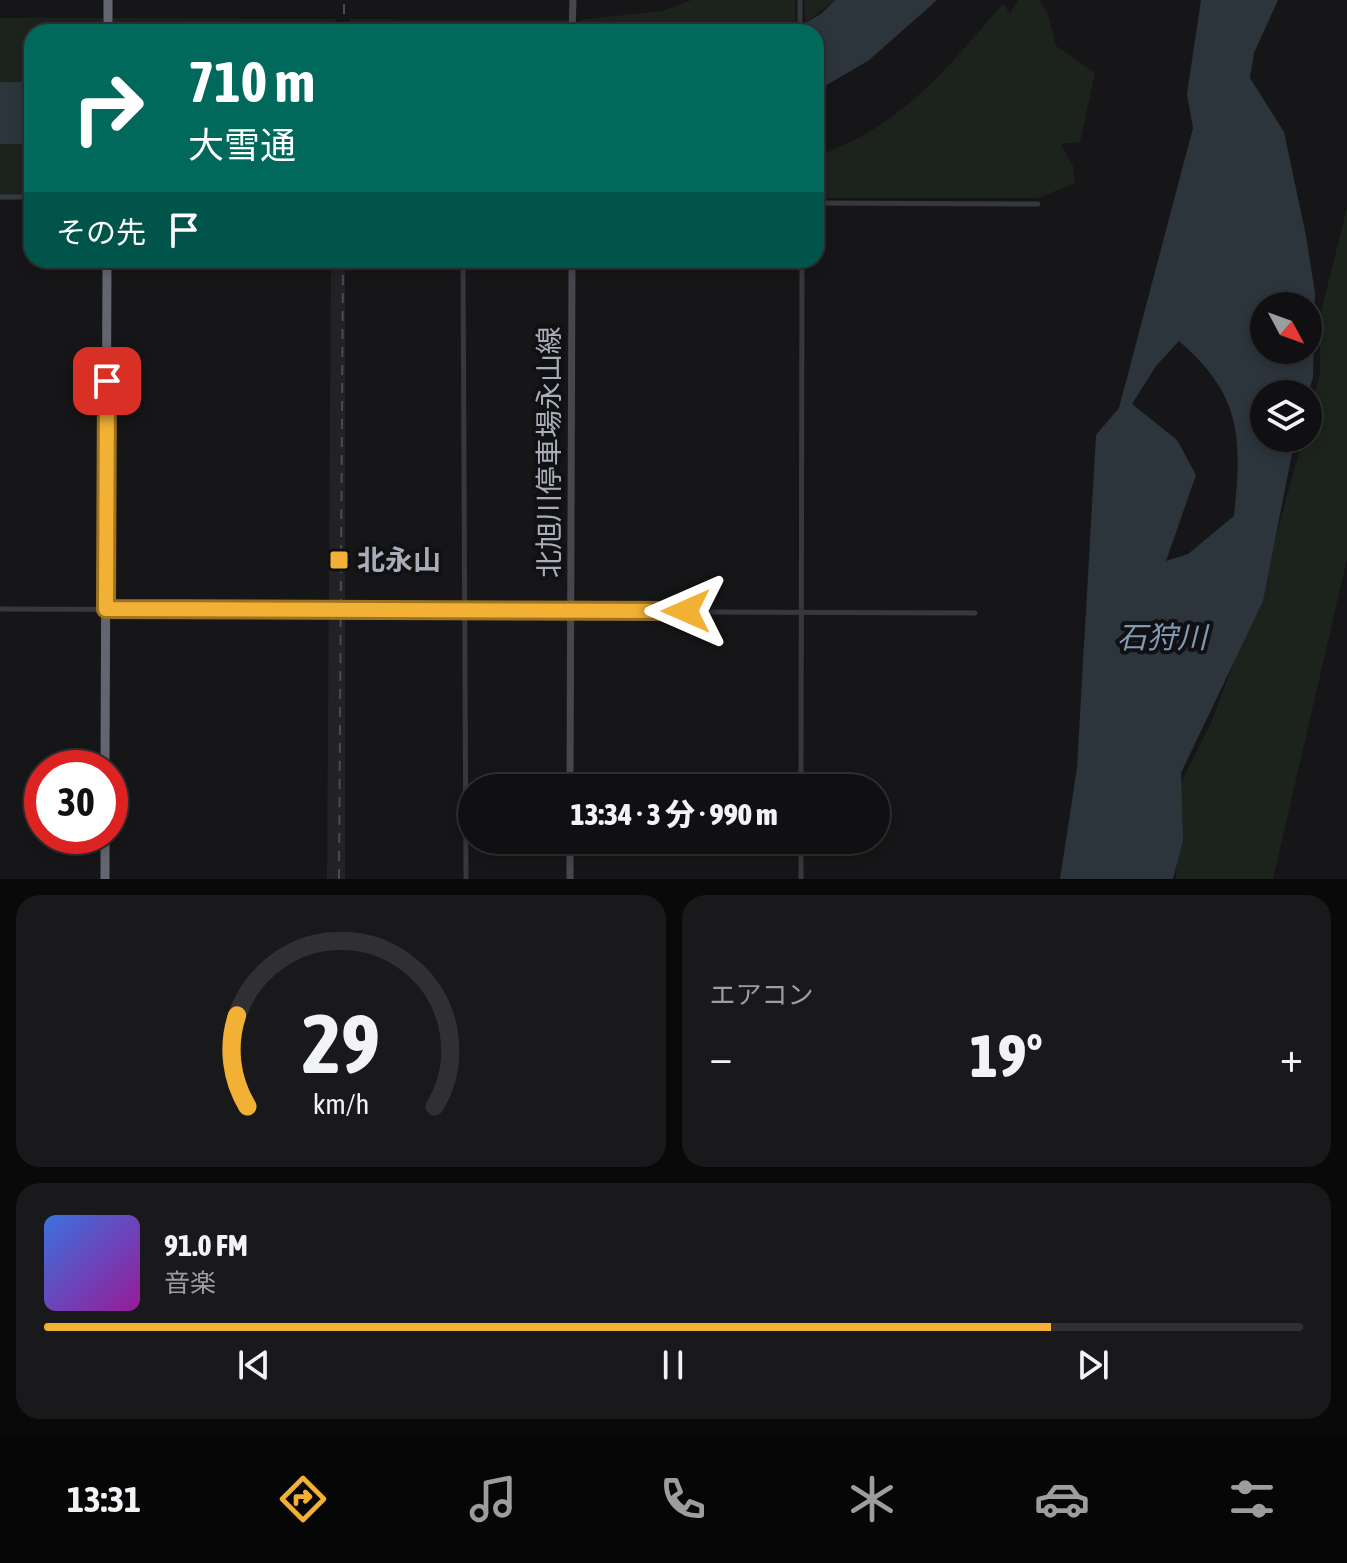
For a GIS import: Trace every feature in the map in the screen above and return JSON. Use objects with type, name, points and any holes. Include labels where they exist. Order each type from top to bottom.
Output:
[{"type":"highway","points":[[108,0],[108,24]]},
{"type":"highway","points":[[105,750],[107,268]]},
{"type":"highway","points":[[105,854],[105,879]]},
{"type":"main road","points":[[572,24],[573,0]]},
{"type":"main road","name":"北旭川停車場永山線","points":[[570,774],[572,268]]},
{"type":"main road","points":[[570,854],[570,879]]},
{"type":"street","points":[[800,0],[800,24]]},
{"type":"street","points":[[0,197],[24,197]]},
{"type":"street","points":[[824,203],[1038,204]]},
{"type":"street","points":[[463,268],[466,879]]},
{"type":"street","points":[[801,774],[802,268]]},
{"type":"street","points":[[0,609],[975,613]]},
{"type":"street","points":[[801,854],[801,879]]},
{"type":"shaded area","points":[[692,0],[795,0],[796,24],[579,24],[579,20],[662,11]]},
{"type":"shaded area","points":[[804,0],[835,0],[805,23]]},
{"type":"shaded area","points":[[1018,0],[1039,0],[1047,12],[1056,46],[1095,73],[1080,142],[1061,144],[1073,166],[1075,183],[1038,198],[824,198],[824,153],[872,130],[920,94],[1003,3],[1010,14]]},
{"type":"shaded area","points":[[0,18],[103,18],[103,24],[24,24],[24,82],[0,82]]},
{"type":"shaded area","points":[[113,18],[336,19],[336,24],[113,24]]},
{"type":"shaded area","points":[[350,19],[569,20],[569,24],[350,24]]},
{"type":"shaded area","points":[[0,144],[24,144],[24,197],[0,197]]},
{"type":"shaded area","points":[[1347,208],[1347,559],[1273,879],[1176,879],[1179,787],[1212,721],[1263,583],[1299,452],[1322,452],[1322,380],[1318,380],[1322,364],[1322,308]]},
{"type":"shaded area","points":[[331,268],[345,268],[345,879],[327,879]]},
{"type":"water","points":[[835,0],[937,0],[868,61],[824,86],[824,24],[803,24],[821,14]]},
{"type":"water","name":"石狩川","points":[[1201,0],[1278,0],[1254,53],[1250,78],[1284,132],[1315,292],[1250,292],[1250,364],[1313,364],[1313,377],[1312,380],[1250,380],[1250,452],[1292,452],[1263,601],[1181,773],[1183,840],[1173,879],[1060,879],[1077,768],[1096,435],[1119,408],[1193,128],[1187,94]],"holes":[[[1179,341],[1215,380],[1233,420],[1238,463],[1234,516],[1188,554],[1166,561],[1196,475],[1177,440],[1132,404],[1156,366]]]},
{"type":"water","points":[[0,82],[24,82],[24,144],[0,144]]},
{"type":"railway","points":[[344,0],[344,24]]},
{"type":"railway","points":[[339,879],[343,268]]},
{"type":"place","name":"北永山","points":[[339,560]]},
{"type":"route","points":[[107,381],[106,609],[686,611]]}]
